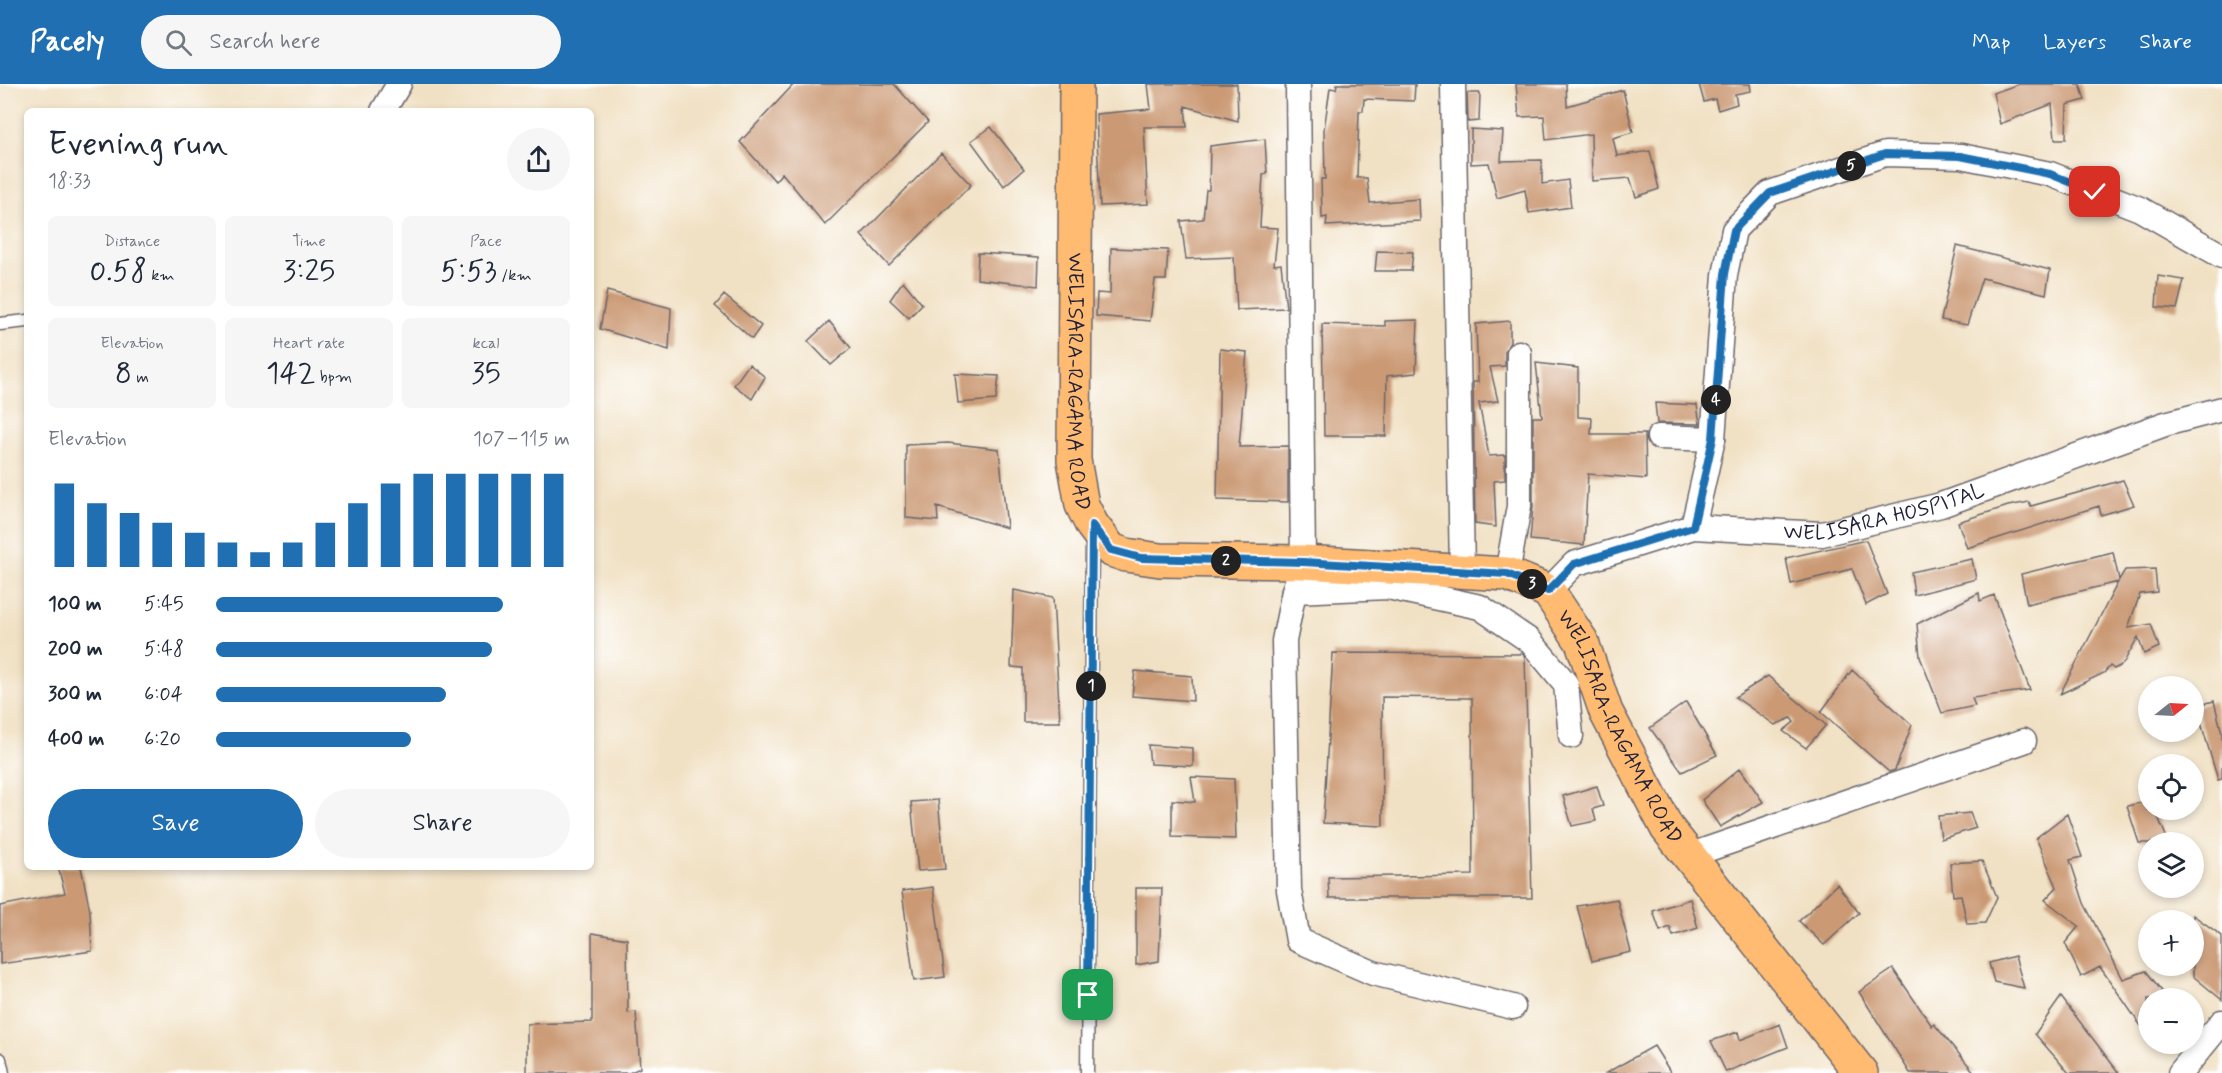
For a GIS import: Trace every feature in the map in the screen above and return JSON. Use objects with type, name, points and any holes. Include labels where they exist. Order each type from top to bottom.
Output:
[{"type":"main road","name":"WELISARA-RAGAMA ROAD","points":[[1076,84],[1074,460],[1082,505],[1092,525],[1111,550],[1126,555],[1160,560],[1298,576],[1462,571],[1507,574],[1548,591],[1582,642],[1606,712],[1667,828],[1861,1073]]},
{"type":"street","points":[[385,108],[399,84]]},
{"type":"street","points":[[1298,84],[1298,576],[1284,641],[1289,890],[1298,940],[1374,973],[1513,1007]]},
{"type":"street","points":[[1453,84],[1462,571]]},
{"type":"street","points":[[1693,527],[1713,439],[1725,274],[1734,230],[1770,193],[1885,154],[1960,156],[2050,174],[2140,209],[2222,256]]},
{"type":"street","points":[[1507,574],[1519,506],[1519,353]]},
{"type":"street","name":"WELISARA HOSPITAL","points":[[1548,591],[1574,564],[1693,527],[1822,534],[1941,505],[2165,424],[2222,409]]},
{"type":"street","points":[[1659,437],[1713,439]]},
{"type":"street","points":[[1298,576],[1388,587],[1479,607],[1530,641],[1566,684],[1571,736]]},
{"type":"street","points":[[1688,856],[2024,741]]},
{"type":"street","points":[[2180,1073],[2222,1022]]},
{"type":"lane","points":[[0,324],[24,321]]},
{"type":"lane","points":[[1087,1073],[1092,525]]},
{"type":"lane","points":[[0,1059],[3,1073]]},
{"type":"building","points":[[794,84],[894,84],[928,122],[825,225],[782,173],[775,181],[740,142]]},
{"type":"building","points":[[1148,84],[1237,84],[1238,121],[1185,106],[1187,127],[1144,127],[1148,204],[1100,206],[1096,114],[1151,109]]},
{"type":"building","points":[[1337,84],[1415,84],[1414,101],[1364,99],[1363,111],[1359,111],[1357,178],[1367,178],[1370,203],[1419,199],[1420,221],[1326,226],[1327,217],[1322,218],[1321,179],[1325,179],[1324,130],[1330,88],[1336,89]]},
{"type":"building","points":[[1516,84],[1566,84],[1567,106],[1623,90],[1633,132],[1613,138],[1617,156],[1650,151],[1659,189],[1636,197],[1630,178],[1592,181],[1591,134],[1546,140],[1544,116],[1519,117]]},
{"type":"building","points":[[1699,84],[1750,84],[1751,91],[1735,94],[1737,104],[1718,110],[1715,99],[1704,102]]},
{"type":"building","points":[[2019,84],[2080,84],[2085,100],[2067,105],[2066,139],[2055,139],[2052,104],[2000,124],[1993,93]]},
{"type":"building","points":[[1467,93],[1480,93],[1479,121],[1468,122]]},
{"type":"building","points":[[991,127],[1024,169],[1004,186],[971,141]]},
{"type":"building","points":[[1471,129],[1503,131],[1501,161],[1542,160],[1542,184],[1568,180],[1571,207],[1529,213],[1525,190],[1497,198],[1489,163],[1471,164]]},
{"type":"building","points":[[1265,139],[1267,174],[1263,175],[1260,227],[1278,228],[1274,265],[1281,264],[1286,308],[1237,310],[1234,257],[1186,259],[1181,221],[1203,219],[1206,190],[1209,190],[1210,146]]},
{"type":"building","points":[[941,153],[971,185],[889,266],[861,235]]},
{"type":"building","points":[[1957,246],[2050,270],[2046,294],[1982,278],[1967,325],[1941,320]]},
{"type":"building","points":[[1111,248],[1168,250],[1166,280],[1155,280],[1150,321],[1096,316],[1097,293],[1110,294]]},
{"type":"building","points":[[1377,251],[1413,252],[1411,271],[1375,271]]},
{"type":"building","points":[[978,253],[1039,257],[1038,286],[977,279]]},
{"type":"building","points":[[2158,276],[2184,280],[2177,309],[2156,307]]},
{"type":"building","points":[[903,281],[922,304],[909,318],[890,300]]},
{"type":"building","points":[[607,291],[671,308],[669,350],[600,329]]},
{"type":"building","points":[[724,295],[761,326],[752,339],[715,306]]},
{"type":"building","points":[[1418,320],[1416,373],[1387,376],[1386,436],[1324,436],[1322,324],[1385,326],[1385,321]]},
{"type":"building","points":[[829,321],[851,348],[831,365],[808,341]]},
{"type":"building","points":[[1510,321],[1510,342],[1505,352],[1505,366],[1490,367],[1498,401],[1479,403],[1489,456],[1505,455],[1505,480],[1494,481],[1496,527],[1475,524],[1473,382],[1478,382],[1476,324]]},
{"type":"building","points":[[1220,349],[1247,352],[1239,447],[1288,446],[1288,502],[1217,500]]},
{"type":"building","points":[[1536,363],[1578,368],[1578,417],[1592,418],[1591,434],[1645,434],[1646,479],[1588,474],[1584,545],[1530,540],[1533,506],[1533,417],[1542,417]]},
{"type":"building","points":[[749,364],[765,377],[752,399],[734,385]]},
{"type":"building","points":[[955,374],[999,376],[996,400],[958,403]]},
{"type":"building","points":[[1655,403],[1697,405],[1700,424],[1657,423]]},
{"type":"building","points":[[948,443],[999,449],[1007,528],[937,507],[938,521],[906,518],[906,445]]},
{"type":"building","points":[[2123,480],[2134,505],[2101,515],[2099,506],[1967,548],[1958,522],[2008,506],[2029,502],[2031,506]]},
{"type":"building","points":[[1866,540],[1887,594],[1866,605],[1852,569],[1791,584],[1786,558]]},
{"type":"building","points":[[2113,552],[2119,580],[2125,570],[2155,569],[2157,592],[2140,594],[2128,628],[2151,624],[2159,647],[2144,654],[2138,637],[2123,664],[2114,669],[2110,666],[2104,673],[2060,694],[2118,582],[2027,604],[2021,574]]},
{"type":"building","points":[[1972,559],[1976,579],[1914,595],[1911,572]]},
{"type":"building","points":[[1014,590],[1053,598],[1060,722],[1023,722],[1023,668],[1011,667]]},
{"type":"building","points":[[1979,593],[1980,601],[1994,595],[2030,690],[1972,698],[1975,706],[1942,713],[1920,657],[1917,624]]},
{"type":"building","points":[[1333,653],[1523,654],[1525,658],[1532,898],[1329,898],[1328,877],[1473,875],[1472,698],[1382,697],[1383,826],[1323,823]]},
{"type":"building","points":[[1852,670],[1912,725],[1895,770],[1889,772],[1821,712]]},
{"type":"building","points":[[1135,671],[1192,676],[1193,701],[1132,696]]},
{"type":"building","points":[[1768,676],[1826,725],[1806,748],[1783,731],[1794,722],[1791,718],[1775,725],[1735,697]]},
{"type":"building","points":[[2214,701],[2222,733],[2222,779],[2218,780],[2204,733],[2204,704]]},
{"type":"building","points":[[1686,702],[1717,755],[1682,772],[1650,728]]},
{"type":"building","points":[[1148,745],[1193,748],[1193,766],[1150,764]]},
{"type":"building","points":[[1740,768],[1763,802],[1720,827],[1702,800]]},
{"type":"building","points":[[1191,777],[1234,779],[1236,839],[1172,837],[1172,800],[1195,802]]},
{"type":"building","points":[[1597,786],[1603,806],[1593,809],[1596,821],[1572,826],[1563,796]]},
{"type":"building","points":[[938,800],[945,869],[918,871],[911,802]]},
{"type":"building","points":[[2138,803],[2138,820],[2159,820],[2164,832],[2138,832],[2138,840],[2127,806]]},
{"type":"building","points":[[1970,813],[1976,828],[1941,839],[1938,816]]},
{"type":"building","points":[[2067,814],[2082,857],[2070,860],[2084,903],[2123,979],[2138,974],[2138,976],[2150,976],[2159,988],[2138,988],[2138,1022],[2100,967],[2081,977],[2065,943],[2079,926],[2045,900],[2057,887],[2036,838]]},
{"type":"building","points":[[1982,861],[1997,897],[1985,923],[1967,924],[1961,895],[1953,896],[1950,863]]},
{"type":"building","points":[[59,870],[82,870],[90,911],[92,951],[0,964],[0,906],[65,893]]},
{"type":"building","points":[[1837,884],[1859,913],[1824,945],[1799,921]]},
{"type":"building","points":[[933,887],[945,977],[914,981],[902,891]]},
{"type":"building","points":[[1136,888],[1162,888],[1159,961],[1136,965]]},
{"type":"building","points":[[1617,899],[1631,952],[1592,961],[1577,906]]},
{"type":"building","points":[[1690,899],[1698,928],[1673,936],[1670,927],[1660,931],[1653,911]]},
{"type":"building","points":[[2204,923],[2222,936],[2222,1000],[2193,976],[2204,976]]},
{"type":"building","points":[[592,933],[627,939],[628,1013],[636,1012],[640,1068],[629,1073],[527,1073],[527,1024],[592,1022]]},
{"type":"building","points":[[2015,956],[2024,988],[1994,982],[1989,963]]},
{"type":"building","points":[[1893,969],[1932,1026],[1934,1024],[1975,1073],[1910,1073],[1859,992]]},
{"type":"building","points":[[2061,997],[2119,1073],[2069,1073],[2035,1034]]},
{"type":"building","points":[[1780,1024],[1788,1047],[1726,1072],[1711,1041],[1738,1032],[1740,1040]]},
{"type":"building","points":[[1654,1046],[1671,1073],[1606,1073]]},
{"type":"route","points":[[1088,995],[1092,525],[1111,550],[1141,558],[1303,562],[1507,574],[1548,591],[1574,564],[1693,527],[1713,439],[1725,274],[1734,230],[1770,193],[1885,154],[1960,156],[2050,174],[2095,192]]}]
